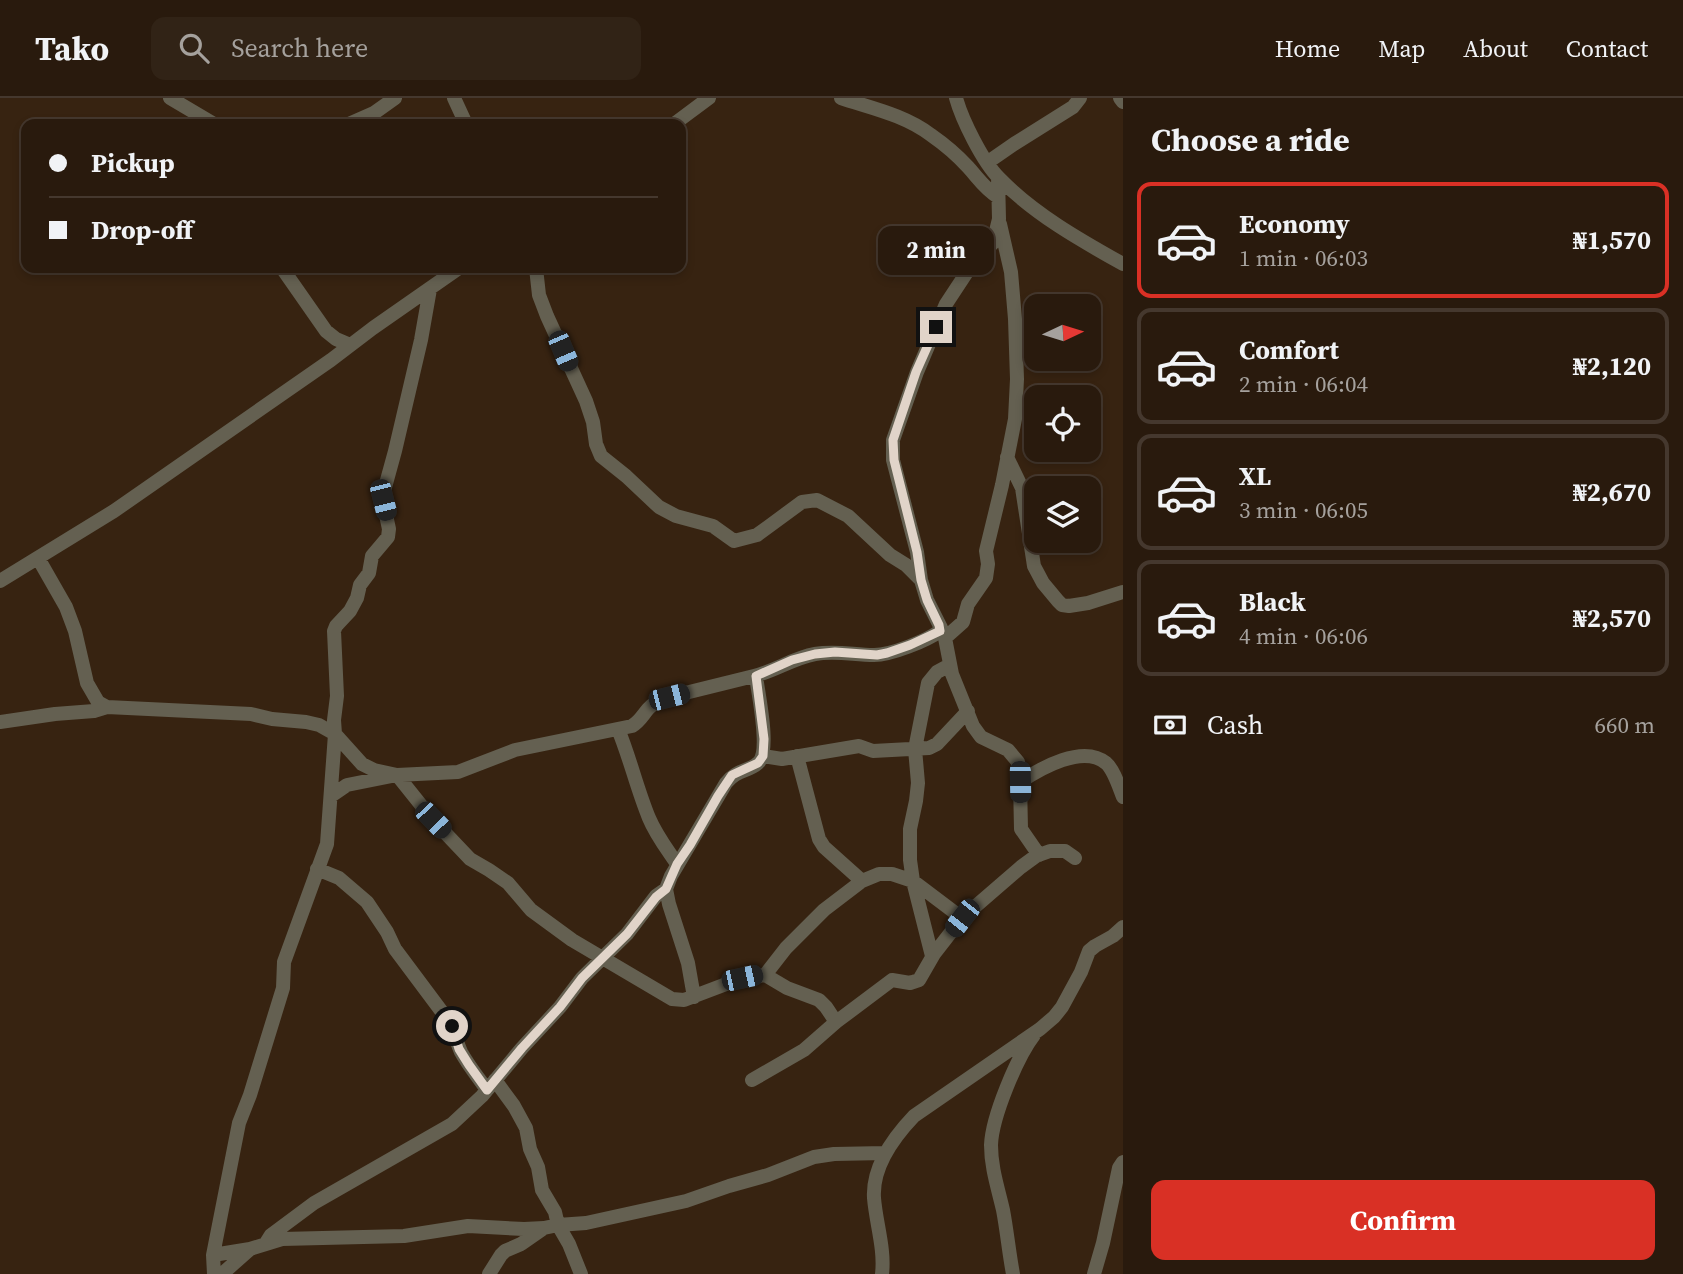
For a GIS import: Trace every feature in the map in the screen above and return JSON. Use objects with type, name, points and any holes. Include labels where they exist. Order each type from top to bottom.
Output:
[{"type":"street","points":[[170,98],[206,119]]},
{"type":"street","points":[[360,119],[395,98]]},
{"type":"street","points":[[454,98],[464,119]]},
{"type":"street","points":[[681,119],[709,98]]},
{"type":"street","points":[[841,98],[870,106],[929,133],[965,163],[986,190],[998,197]]},
{"type":"street","points":[[957,98],[973,139],[998,177],[1028,204],[1083,242],[1123,264]]},
{"type":"street","points":[[988,162],[1073,107],[1080,98]]},
{"type":"street","points":[[331,796],[347,785],[397,775],[458,772],[514,750],[632,726],[640,722],[649,708],[669,697],[756,676],[792,660],[815,654],[887,653],[943,634],[963,622],[968,604],[986,578],[986,551],[1015,419],[1015,319],[1011,272],[999,219],[998,177]]},
{"type":"street","points":[[999,219],[993,243],[971,266],[946,304],[916,372],[893,440],[894,460],[917,552],[921,580],[943,634],[950,665],[973,726],[981,737],[1008,750],[1019,766],[1021,828],[1039,855]]},
{"type":"street","points":[[285,273],[326,331],[351,345]]},
{"type":"street","points":[[0,581],[114,511],[452,273]]},
{"type":"street","points":[[537,273],[539,295],[586,401],[601,456],[659,507],[676,516],[713,526],[734,541],[757,536],[802,502],[817,500],[848,516],[921,580]]},
{"type":"street","points":[[214,1274],[213,1255],[239,1123],[283,988],[284,961],[327,844],[337,696],[334,631],[350,611],[360,584],[369,573],[372,556],[387,537],[389,529],[383,500],[384,491],[418,353],[430,289]]},
{"type":"street","points":[[1007,457],[1022,488],[1034,566],[1043,583],[1062,604],[1069,606],[1123,592]]},
{"type":"street","points":[[38,558],[66,607],[75,631],[87,683],[97,702],[107,708]]},
{"type":"street","points":[[932,956],[913,881],[910,829],[918,783],[915,749],[929,683],[937,672],[950,665]]},
{"type":"street","points":[[266,1243],[271,1235],[314,1203],[452,1124],[544,1027],[582,978],[627,934],[656,897],[666,889],[677,864],[726,783],[732,775],[758,763],[763,756],[764,739],[756,676]]},
{"type":"street","points":[[0,722],[55,714],[94,712],[107,708],[251,714],[319,725],[335,734],[362,764],[374,770],[397,775],[433,820],[470,859],[508,883],[531,910],[572,940],[672,999],[684,1000],[742,978],[765,975],[788,988],[819,1000],[836,1022]]},
{"type":"street","points":[[763,756],[782,759],[859,746],[873,751],[929,748],[937,744],[968,711]]},
{"type":"street","points":[[618,729],[649,818],[677,864]]},
{"type":"street","points":[[797,756],[819,839],[862,881]]},
{"type":"street","points":[[1020,782],[1049,765],[1084,756],[1097,757],[1108,765],[1123,797]]},
{"type":"street","points":[[752,1080],[804,1051],[836,1022],[892,980],[910,983],[919,980],[932,956],[962,918],[1021,867],[1039,855],[1051,851],[1065,851],[1075,858]]},
{"type":"street","points":[[317,869],[339,878],[367,902],[395,949],[452,1026],[459,1049],[469,1065],[514,1106],[526,1128],[542,1191],[555,1212],[551,1227],[505,1251],[489,1274]]},
{"type":"street","points":[[765,975],[786,948],[815,920],[862,881],[879,874],[892,874],[913,881],[962,918]]},
{"type":"street","points":[[666,889],[688,963],[694,997]]},
{"type":"street","points":[[882,1274],[874,1195],[885,1153],[914,1116],[1054,1017],[1081,972],[1089,951],[1120,935]]},
{"type":"street","points":[[1013,1274],[992,1165],[991,1143],[995,1121],[1011,1077],[1031,1039],[1040,1029]]},
{"type":"street","points":[[213,1255],[250,1249],[282,1239],[404,1236],[468,1226],[551,1227],[586,1223],[686,1202],[814,1157],[885,1153]]},
{"type":"street","points":[[1094,1274],[1119,1168],[1123,1162]]},
{"type":"street","points":[[551,1227],[569,1244],[580,1274]]},
{"type":"street","points":[[222,1274],[250,1249]]},
{"type":"route","points":[[452,1026],[459,1049],[487,1090],[522,1048],[544,1027],[582,978],[627,934],[656,897],[666,889],[677,864],[732,775],[758,763],[763,756],[764,739],[756,676],[792,660],[815,654],[887,653],[940,631],[921,580],[917,552],[894,460],[893,440],[916,372],[936,327]]}]
